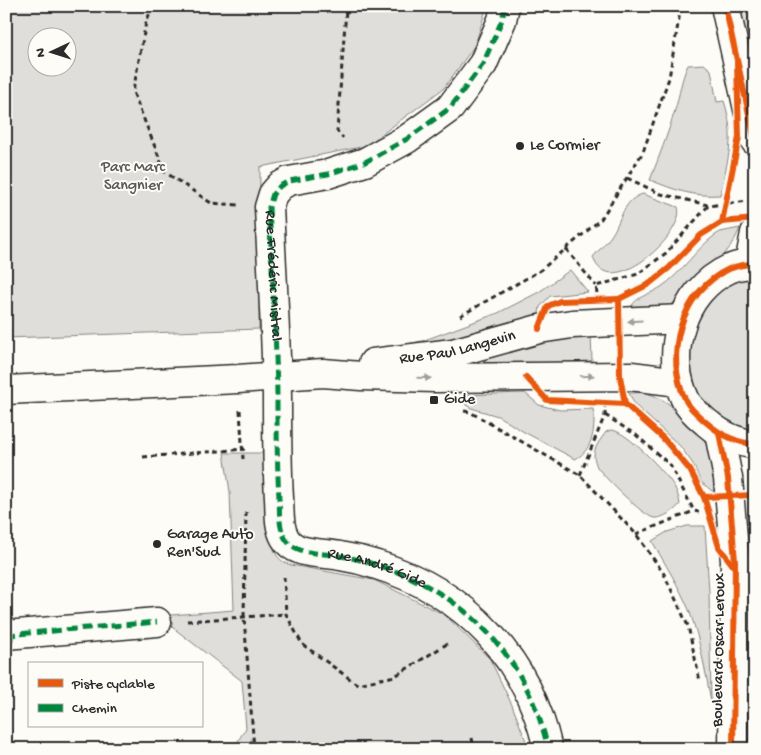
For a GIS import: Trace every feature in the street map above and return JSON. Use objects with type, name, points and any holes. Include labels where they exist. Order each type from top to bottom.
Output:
[{"type":"street","name":"Rue Frédéric Mistral","points":[[276,375],[269,207],[273,194],[280,186],[289,181],[328,174],[365,162],[407,139],[450,108],[483,64],[502,20],[505,6]]},
{"type":"street","points":[[725,6],[755,141]]},
{"type":"street","points":[[755,233],[752,264],[730,269],[713,278],[700,290],[683,319],[677,338],[675,358],[679,382],[687,402],[703,420],[719,433],[742,443],[755,444]]},
{"type":"street","name":"Rue Paul Langevin","points":[[323,373],[359,364],[453,353],[539,329],[572,324],[683,319]]},
{"type":"street","name":"Rue Paul Langevin","points":[[6,390],[323,373],[435,378],[620,376],[679,382]]},
{"type":"street","name":"Rue André Gide","points":[[276,375],[276,450],[280,526],[285,539],[294,548],[303,551],[359,560],[413,578],[447,597],[480,624],[507,654],[528,687],[543,726],[548,749]]},
{"type":"street","name":"Boulevard Oscar Leroux","points":[[719,433],[728,478],[735,561],[733,749]]},
{"type":"street","points":[[8,643],[157,622]]},
{"type":"path","points":[[153,6],[146,22],[133,92],[165,172],[212,203],[269,207]]},
{"type":"path","points":[[340,6],[346,10],[337,131],[365,162]]},
{"type":"path","points":[[452,319],[461,316],[542,270],[602,220],[643,152],[669,78],[681,6]]},
{"type":"path","points":[[627,178],[662,194],[708,206]]},
{"type":"path","points":[[724,213],[728,194]]},
{"type":"path","points":[[566,249],[596,286]]},
{"type":"path","points":[[596,403],[625,404],[620,376]]},
{"type":"path","points":[[238,379],[244,466]]},
{"type":"path","points":[[461,411],[470,412],[580,475],[636,534],[664,574],[688,626],[700,682]]},
{"type":"path","points":[[606,415],[636,435],[670,465],[694,512]]},
{"type":"path","points":[[143,457],[243,449],[276,450]]},
{"type":"path","points":[[246,510],[244,617],[254,749]]},
{"type":"path","points":[[636,534],[694,512],[730,514]]},
{"type":"path","points":[[280,526],[286,614],[302,644],[357,684],[395,676],[480,624]]},
{"type":"path","points":[[157,622],[286,614]]},
{"type":"path","points":[[472,738],[474,749]]},
{"type":"path","points":[[246,749],[252,741]]},
{"type":"green space","name":"Parc Marc Sangnier","points":[[6,6],[487,6],[475,45],[444,88],[366,146],[260,167],[259,329],[6,338]]},
{"type":"green space","points":[[739,6],[755,6],[755,82]]},
{"type":"green space","points":[[704,64],[711,70],[717,102],[724,101],[730,126],[728,159],[720,195],[701,195],[684,192],[650,180],[677,104],[688,65]]},
{"type":"green space","points":[[643,194],[678,207],[678,219],[659,247],[644,260],[628,269],[613,273],[601,269],[593,257],[611,236],[627,206],[636,197]]},
{"type":"green space","points":[[740,228],[735,240],[723,256],[694,280],[670,306],[659,310],[628,313],[634,303],[668,282],[714,236],[720,232]]},
{"type":"green space","points":[[570,270],[588,292],[550,296],[540,307],[538,319],[487,339],[387,348],[422,341],[498,313],[539,292]]},
{"type":"green space","points":[[755,278],[755,429],[745,428],[726,421],[710,409],[698,394],[689,376],[688,336],[706,301],[722,289],[740,280]]},
{"type":"green space","points":[[591,333],[592,361],[486,365],[484,359],[518,345]]},
{"type":"green space","points":[[525,393],[539,405],[560,410],[593,409],[592,437],[586,450],[581,455],[575,459],[498,416],[471,408],[463,401],[464,395]]},
{"type":"green space","points":[[629,393],[643,393],[665,401],[695,428],[709,448],[722,491],[712,491],[701,482],[693,464],[680,446],[635,405]]},
{"type":"green space","points":[[611,430],[618,432],[635,444],[669,480],[675,488],[680,502],[675,509],[661,517],[654,518],[649,516],[624,496],[601,472],[597,467],[594,453],[606,432]]},
{"type":"green space","points":[[224,453],[270,453],[271,533],[276,554],[282,561],[291,565],[374,580],[445,615],[490,659],[512,705],[529,749],[233,749],[246,728],[242,681],[172,627],[171,615],[234,610],[230,492]]},
{"type":"green space","points":[[755,523],[755,749],[742,749],[747,524]]},
{"type":"green space","points":[[687,526],[705,526],[709,592],[711,701],[699,643],[689,610],[652,541],[667,532]]},
{"type":"marked path","points":[[505,6],[502,20],[483,64],[450,108],[407,139],[365,162],[328,174],[289,181],[280,186],[273,194],[269,207],[276,349],[277,459],[280,518],[281,529],[285,538],[295,548],[302,551],[350,558],[377,565],[409,577],[438,592],[465,611],[488,633],[508,658],[525,686],[539,716],[548,749]]},
{"type":"marked path","points":[[6,635],[157,622]]},
{"type":"marked path","points":[[6,659],[12,635]]},
{"type":"cycle path","points":[[725,6],[755,141]]},
{"type":"cycle path","points":[[722,222],[739,137],[737,63]]},
{"type":"cycle path","points":[[755,219],[722,222],[701,235],[669,268],[649,284],[619,299],[620,376],[625,404],[663,438],[690,470],[704,497],[755,495]]},
{"type":"cycle path","points":[[755,264],[741,265],[729,269],[712,279],[699,292],[688,308],[681,326],[676,364],[679,383],[686,401],[693,410],[723,435],[741,442],[755,444]]},
{"type":"cycle path","points":[[539,329],[548,306],[560,301],[619,299]]},
{"type":"cycle path","points":[[526,377],[547,400],[625,404]]},
{"type":"cycle path","points":[[719,433],[728,478],[735,561],[733,749]]},
{"type":"cycle path","points":[[704,497],[719,547],[735,568]]},
{"type":"place","name":"Le Cormier","points":[[520,146]]},
{"type":"place","name":"Gide","points":[[434,400]]},
{"type":"place","name":"Garage Auto Ren'Sud","points":[[157,544]]}]
